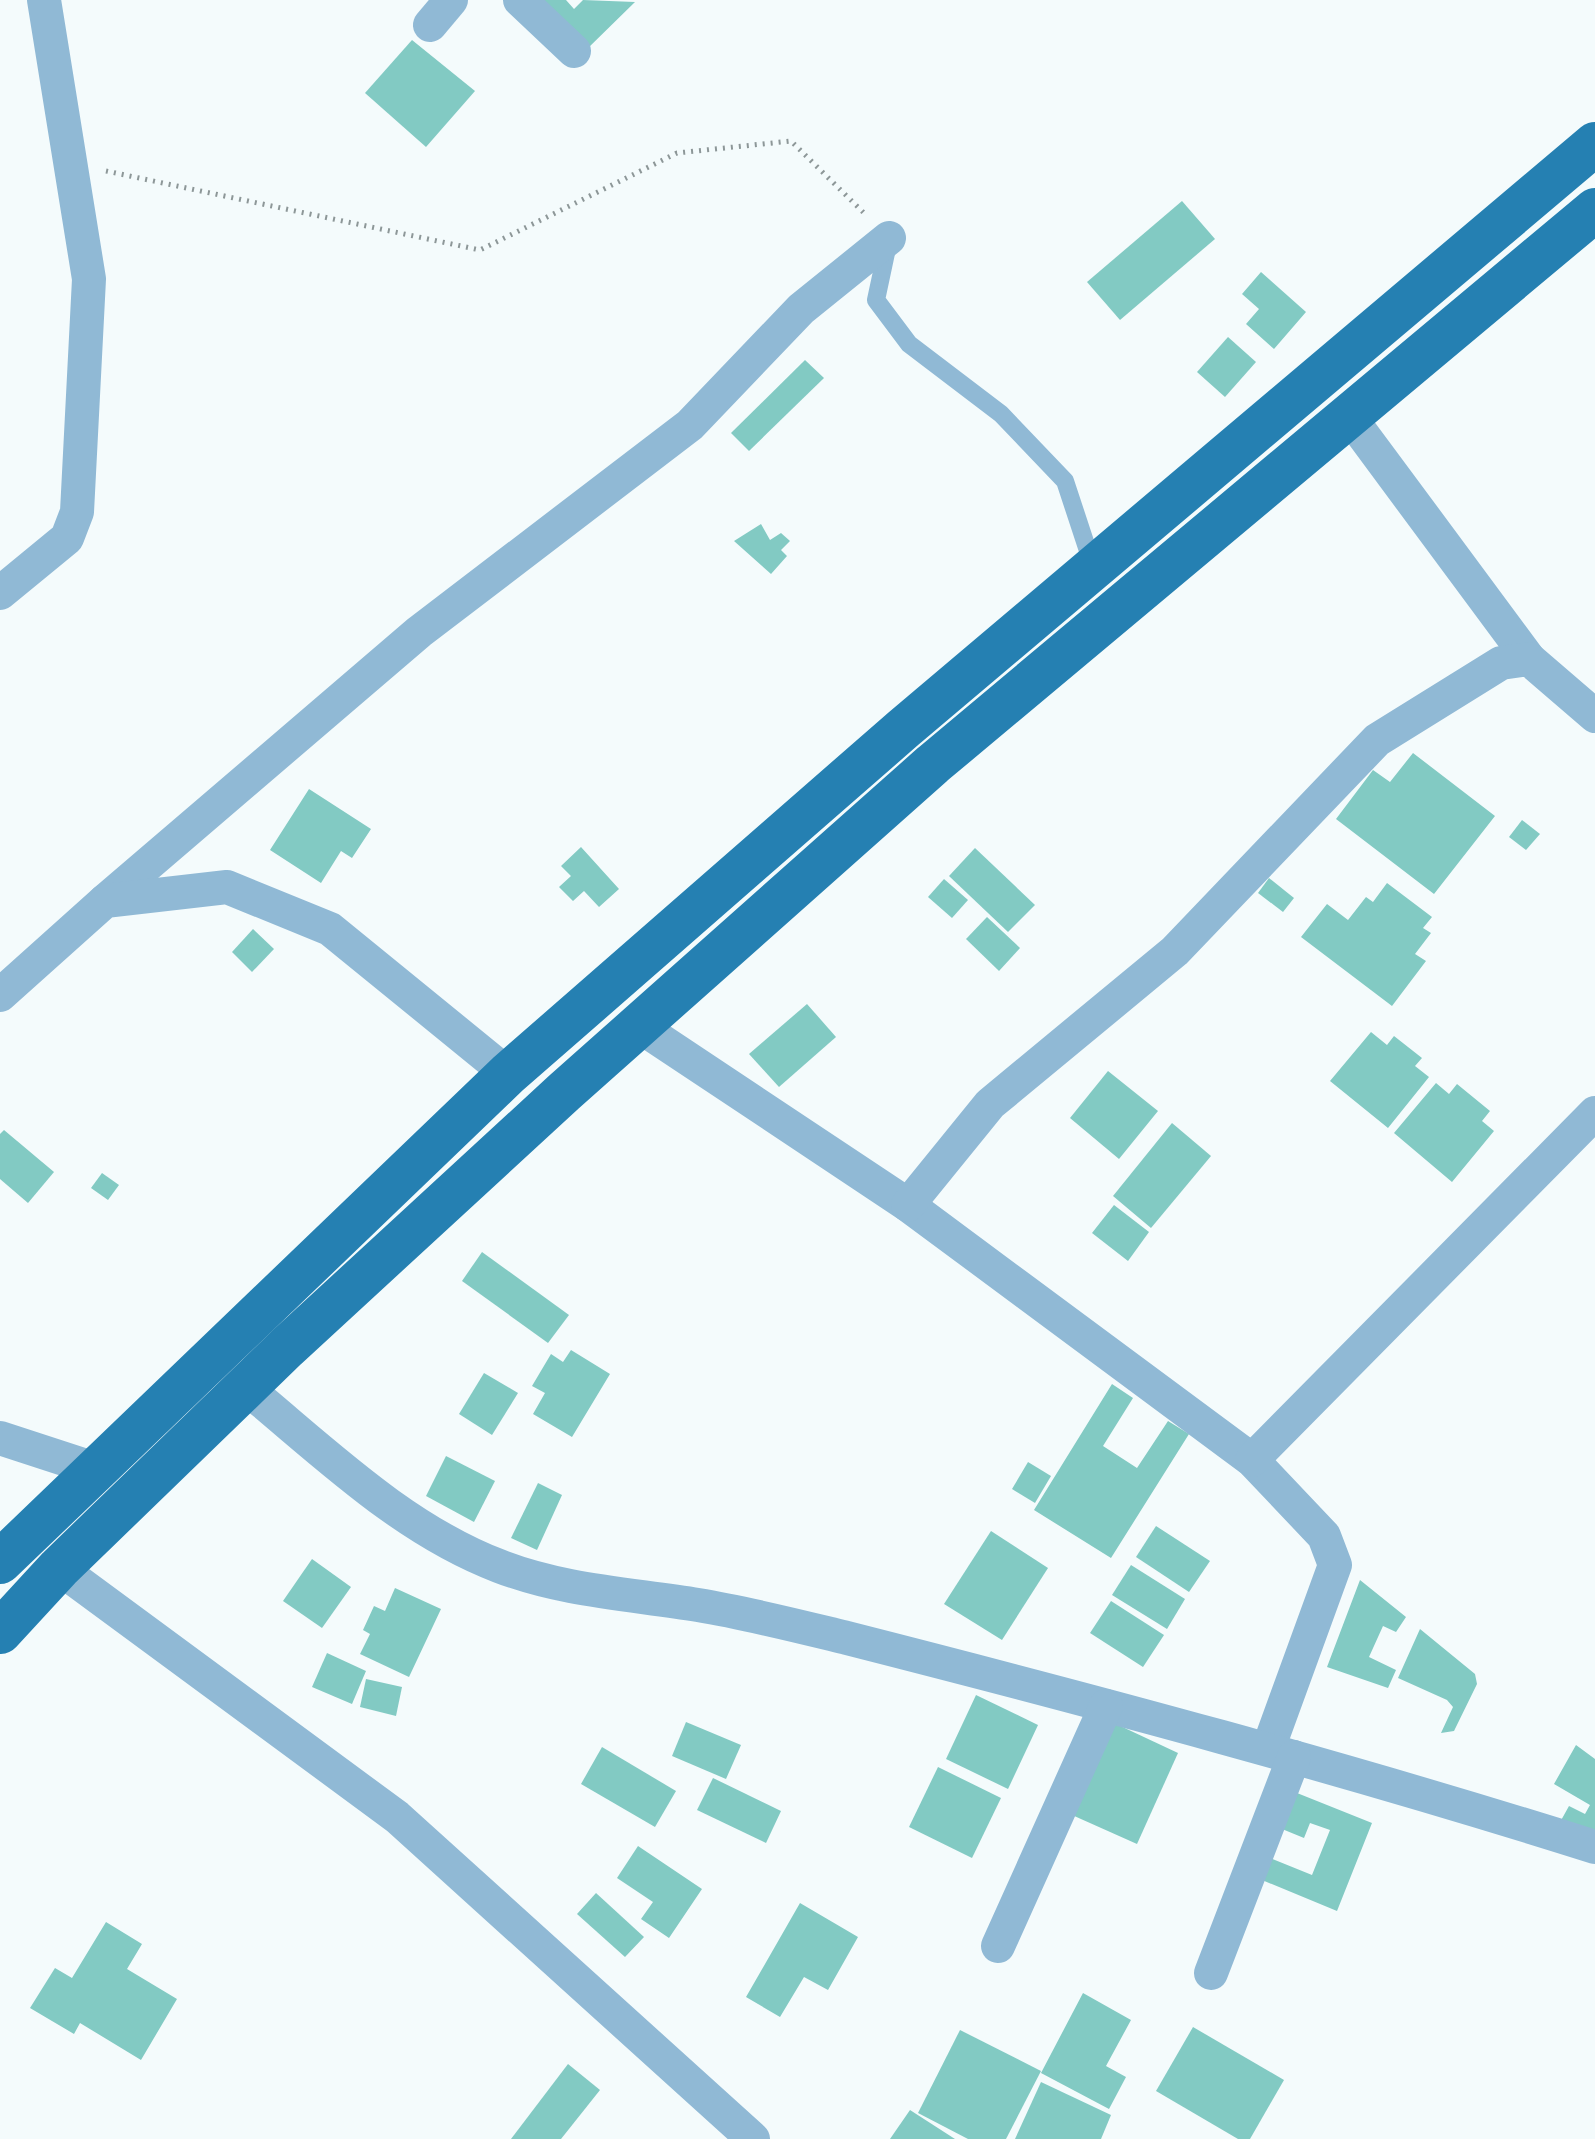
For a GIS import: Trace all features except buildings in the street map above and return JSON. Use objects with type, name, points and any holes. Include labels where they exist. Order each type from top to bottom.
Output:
[{"type":"main road","points":[[0,1562],[508,1074],[903,729],[1595,144]]},
{"type":"main road","points":[[0,1632],[59,1568],[245,1387],[639,1026],[933,764],[1595,210]]},
{"type":"street","points":[[0,593],[67,538],[77,512],[89,279],[44,0]]},
{"type":"street","points":[[520,0],[574,51]]},
{"type":"street","points":[[0,995],[419,632],[690,425],[801,309],[889,238]]},
{"type":"street","points":[[1349,416],[1529,659],[1595,716]]},
{"type":"street","points":[[908,1205],[990,1104],[1175,951],[1377,740],[1501,663],[1529,659]]},
{"type":"street","points":[[105,901],[227,887],[330,929],[508,1074]]},
{"type":"street","points":[[639,1026],[908,1205],[1252,1460],[1324,1536],[1335,1565],[1281,1753],[1211,1973]]},
{"type":"street","points":[[1252,1460],[1595,1113]]},
{"type":"street","points":[[245,1387],[377,1496],[440,1539],[498,1566],[557,1585],[702,1606],[846,1638],[1281,1753],[1595,1847]]},
{"type":"street","points":[[0,1438],[95,1469]]},
{"type":"street","points":[[59,1568],[397,1817],[753,2139]]},
{"type":"street","points":[[998,1946],[1106,1706]]},
{"type":"lane","points":[[889,238],[876,300],[909,344],[1001,414],[1065,481],[1093,569]]},
{"type":"path","points":[[70,163],[480,250],[677,153],[791,141],[889,238]]}]
